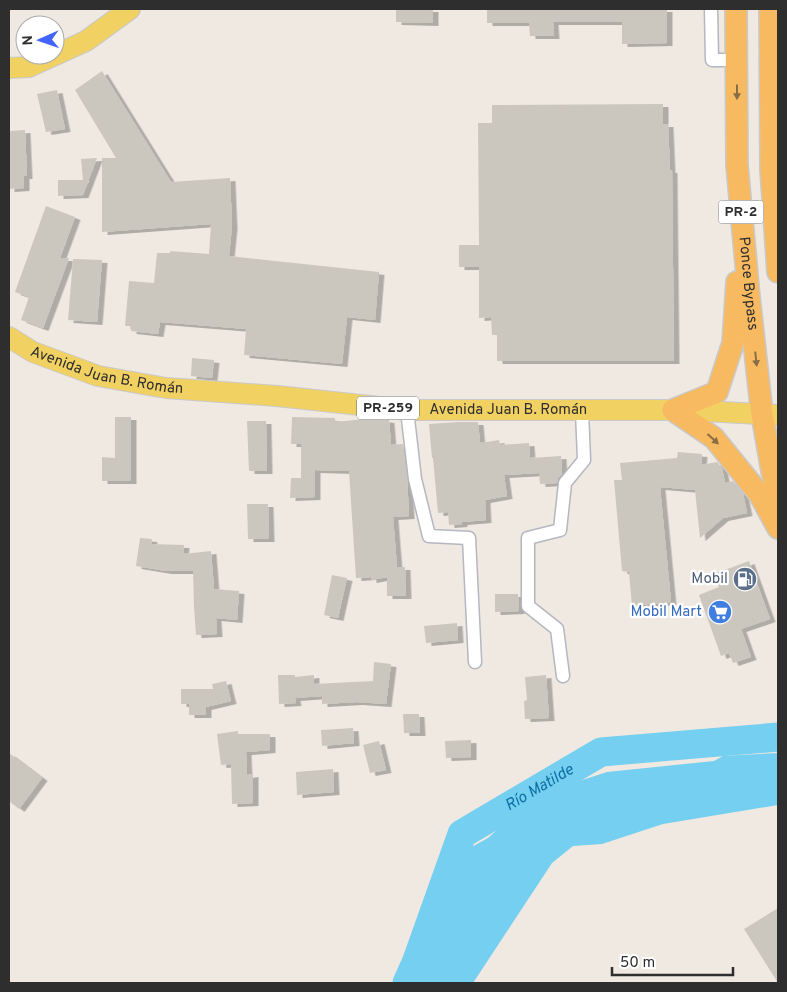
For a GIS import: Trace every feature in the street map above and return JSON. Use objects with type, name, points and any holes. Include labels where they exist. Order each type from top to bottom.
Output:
[{"type":"highway","name":"Ponce Bypass","points":[[736,9],[736,164],[741,217],[770,414],[772,472],[778,496]]},
{"type":"highway","name":"Ponce Bypass","points":[[770,9],[772,169],[778,272]]},
{"type":"highway","points":[[674,410],[717,392],[733,344],[741,217]]},
{"type":"highway","points":[[674,410],[714,438],[760,495],[778,528]]},
{"type":"main road","points":[[9,68],[29,67],[86,41],[130,9]]},
{"type":"main road","name":"Avenida Juan B. Román","points":[[9,337],[34,352],[98,376],[166,388],[277,396],[407,410],[674,410],[770,414]]},
{"type":"street","points":[[711,9],[712,60],[736,60]]},
{"type":"street","points":[[407,410],[415,479],[429,536],[469,538],[475,662]]},
{"type":"street","points":[[563,676],[557,629],[528,606],[528,538],[560,530],[564,483],[584,460],[582,411]]},
{"type":"water","points":[[778,753],[778,805],[663,824],[602,844],[573,846],[552,863],[473,983],[398,983],[430,947],[444,887],[468,849],[488,838],[536,795],[607,772],[714,761],[723,756]]},
{"type":"building","points":[[396,9],[433,9],[433,23],[396,22]]},
{"type":"building","points":[[487,9],[667,9],[667,43],[622,44],[622,22],[553,22],[554,36],[530,36],[529,23],[487,23]]},
{"type":"building","points":[[102,71],[171,182],[230,178],[232,226],[229,256],[379,272],[375,320],[347,317],[342,364],[244,355],[246,329],[160,322],[158,334],[131,331],[132,326],[125,326],[129,281],[154,283],[157,253],[170,253],[170,251],[209,254],[211,224],[102,232],[102,158],[116,158],[75,90]]},
{"type":"building","points":[[57,90],[65,129],[46,132],[37,94]]},
{"type":"building","points":[[663,104],[663,124],[668,124],[670,170],[672,170],[674,361],[497,361],[497,335],[492,335],[491,317],[479,318],[479,267],[459,267],[459,245],[479,245],[478,123],[492,123],[492,105]]},
{"type":"building","points":[[25,130],[27,176],[24,176],[24,188],[9,189],[9,131]]},
{"type":"building","points":[[97,158],[83,195],[58,196],[58,180],[83,180],[81,159]]},
{"type":"building","points":[[46,206],[75,217],[60,258],[69,258],[43,328],[21,320],[29,297],[15,292]]},
{"type":"building","points":[[73,259],[102,260],[97,322],[68,320]]},
{"type":"building","points":[[192,358],[214,360],[212,378],[191,376]]},
{"type":"building","points":[[115,417],[131,417],[131,481],[102,481],[102,457],[115,458]]},
{"type":"building","points":[[292,417],[335,418],[335,422],[375,418],[389,420],[391,445],[403,444],[407,476],[409,516],[393,517],[397,567],[405,567],[406,596],[387,596],[387,577],[371,580],[371,577],[356,578],[349,471],[315,470],[315,497],[290,498],[291,478],[301,478],[301,444],[291,444]]},
{"type":"building","points":[[247,421],[266,421],[267,471],[249,471]]},
{"type":"building","points":[[478,422],[480,443],[499,440],[500,445],[529,443],[530,458],[561,456],[562,474],[558,478],[557,483],[540,484],[539,473],[504,475],[507,496],[485,500],[486,520],[449,525],[448,512],[438,513],[429,424]]},
{"type":"building","points":[[678,452],[702,454],[701,465],[717,462],[722,468],[725,483],[733,481],[743,493],[747,513],[723,518],[700,538],[695,490],[660,487],[671,602],[632,606],[629,572],[622,571],[614,480],[622,480],[620,463],[677,458]]},
{"type":"building","points":[[247,504],[268,504],[269,539],[248,539]]},
{"type":"building","points":[[140,538],[152,539],[151,544],[184,545],[183,554],[211,551],[214,589],[239,591],[237,620],[216,618],[217,634],[196,635],[193,571],[166,571],[136,566]]},
{"type":"building","points":[[749,561],[770,619],[741,629],[751,657],[733,663],[729,653],[721,656],[699,595],[719,587],[714,574]]},
{"type":"building","points":[[332,575],[347,578],[338,618],[324,615]]},
{"type":"building","points":[[495,594],[518,594],[519,611],[495,612]]},
{"type":"building","points":[[457,623],[458,640],[426,643],[424,626]]},
{"type":"building","points":[[374,662],[391,664],[386,704],[357,702],[322,704],[322,696],[295,698],[296,703],[279,704],[278,675],[295,675],[295,677],[314,675],[314,684],[373,681]]},
{"type":"building","points":[[546,675],[549,718],[525,719],[524,701],[527,700],[525,677]]},
{"type":"building","points":[[226,681],[231,701],[206,707],[206,715],[189,715],[189,704],[181,704],[181,689],[213,689],[212,684]]},
{"type":"building","points":[[403,714],[419,714],[420,733],[404,733]]},
{"type":"building","points":[[353,728],[354,743],[322,746],[321,730]]},
{"type":"building","points":[[238,731],[238,734],[270,734],[270,750],[246,752],[247,775],[253,774],[253,803],[232,804],[231,764],[221,765],[217,734]]},
{"type":"building","points":[[471,740],[471,757],[446,758],[445,741]]},
{"type":"building","points":[[379,741],[386,770],[370,773],[363,745]]},
{"type":"building","points":[[9,753],[42,778],[19,809],[9,801]]},
{"type":"building","points":[[333,769],[334,792],[297,795],[296,772]]},
{"type":"building","points":[[778,908],[778,983],[744,929]]},
{"type":"waterway","name":"Río Matilde","points":[[407,983],[416,963],[462,834],[601,752],[778,737]]},
{"type":"place","name":"Mobil","points":[[745,579]]},
{"type":"place","name":"Mobil Mart","points":[[720,612]]}]
